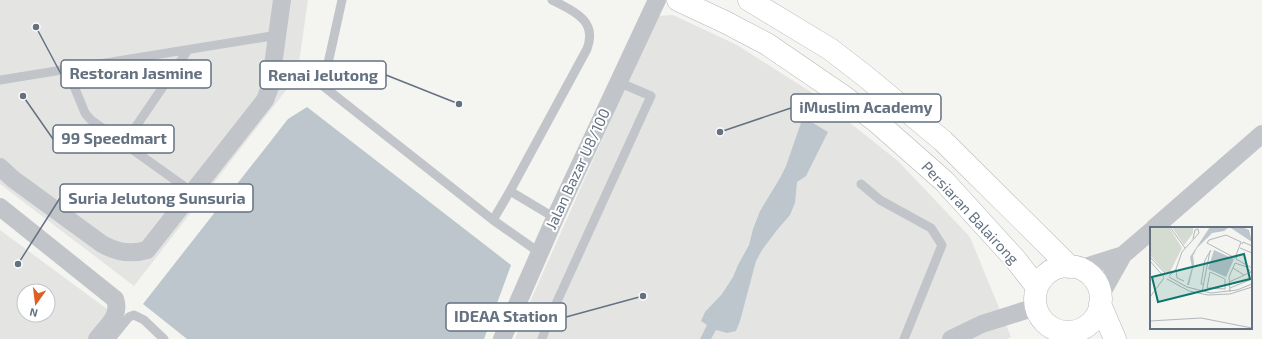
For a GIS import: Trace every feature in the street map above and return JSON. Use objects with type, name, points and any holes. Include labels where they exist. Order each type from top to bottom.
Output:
[{"type":"street","points":[[0,168],[102,244],[111,249],[123,252],[136,253],[147,250],[265,100],[270,87],[282,0]]},
{"type":"street","name":"Jalan Bazar U8/100","points":[[502,339],[555,218],[657,0]]},
{"type":"street","name":"Persiaran Balairong","points":[[678,0],[726,22],[767,44],[843,96],[877,122],[944,181],[1015,259],[1036,297]]},
{"type":"street","name":"Persiaran Balairong","points":[[749,0],[830,49],[865,76],[942,141],[1075,268]]},
{"type":"street","points":[[1155,227],[1262,134]]},
{"type":"street","points":[[0,208],[115,299],[118,307],[116,314],[97,339]]},
{"type":"street","points":[[1115,339],[1100,300],[1098,287],[1094,279],[1087,273],[1075,268],[1060,267],[1050,271],[1042,278],[1036,297],[1040,316],[1046,324],[1069,335],[1074,331],[1084,328],[1092,322],[1097,314],[1100,300],[1123,255],[1150,232]]},
{"type":"street","points":[[1075,268],[1123,255]]},
{"type":"street","points":[[952,339],[1036,297]]},
{"type":"lane","points":[[342,0],[323,86],[493,220],[540,253]]},
{"type":"lane","points":[[493,220],[590,41],[588,25],[583,18],[552,0]]},
{"type":"lane","points":[[0,80],[278,35]]},
{"type":"lane","points":[[124,144],[188,50]]},
{"type":"lane","points":[[68,69],[85,113],[91,120],[192,192]]},
{"type":"lane","points":[[542,339],[549,319],[651,96],[618,82]]},
{"type":"lane","points":[[862,184],[880,200],[931,228],[942,245],[904,339]]},
{"type":"lane","points":[[510,191],[555,218]]},
{"type":"lane","points":[[111,339],[129,317],[134,315],[144,320],[164,339]]},
{"type":"shaded area","points":[[0,0],[308,0],[297,76],[134,286],[0,184]]},
{"type":"shaded area","points":[[673,15],[737,45],[811,92],[898,161],[970,237],[1011,337],[1007,339],[515,339],[657,16]]},
{"type":"shaded area","points":[[307,107],[511,265],[484,339],[187,339],[143,304],[288,119]]},
{"type":"shaded area","points":[[803,117],[828,132],[806,176],[797,182],[795,203],[790,215],[762,250],[756,261],[736,331],[727,333],[716,330],[711,339],[700,339],[707,325],[701,321],[705,312],[722,294],[733,277],[749,245],[760,211],[786,166]]},
{"type":"shaded area","points":[[0,230],[111,312],[91,339],[0,339]]},
{"type":"place","name":"Restoran Jasmine","points":[[36,27]]},
{"type":"place","name":"99 Speedmart","points":[[23,96]]},
{"type":"place","name":"Renai Jelutong","points":[[459,104]]},
{"type":"place","name":"iMuslim Academy","points":[[720,132]]},
{"type":"place","name":"Suria Jelutong Sunsuria","points":[[18,264]]},
{"type":"place","name":"IDEAA Station","points":[[643,296]]}]
